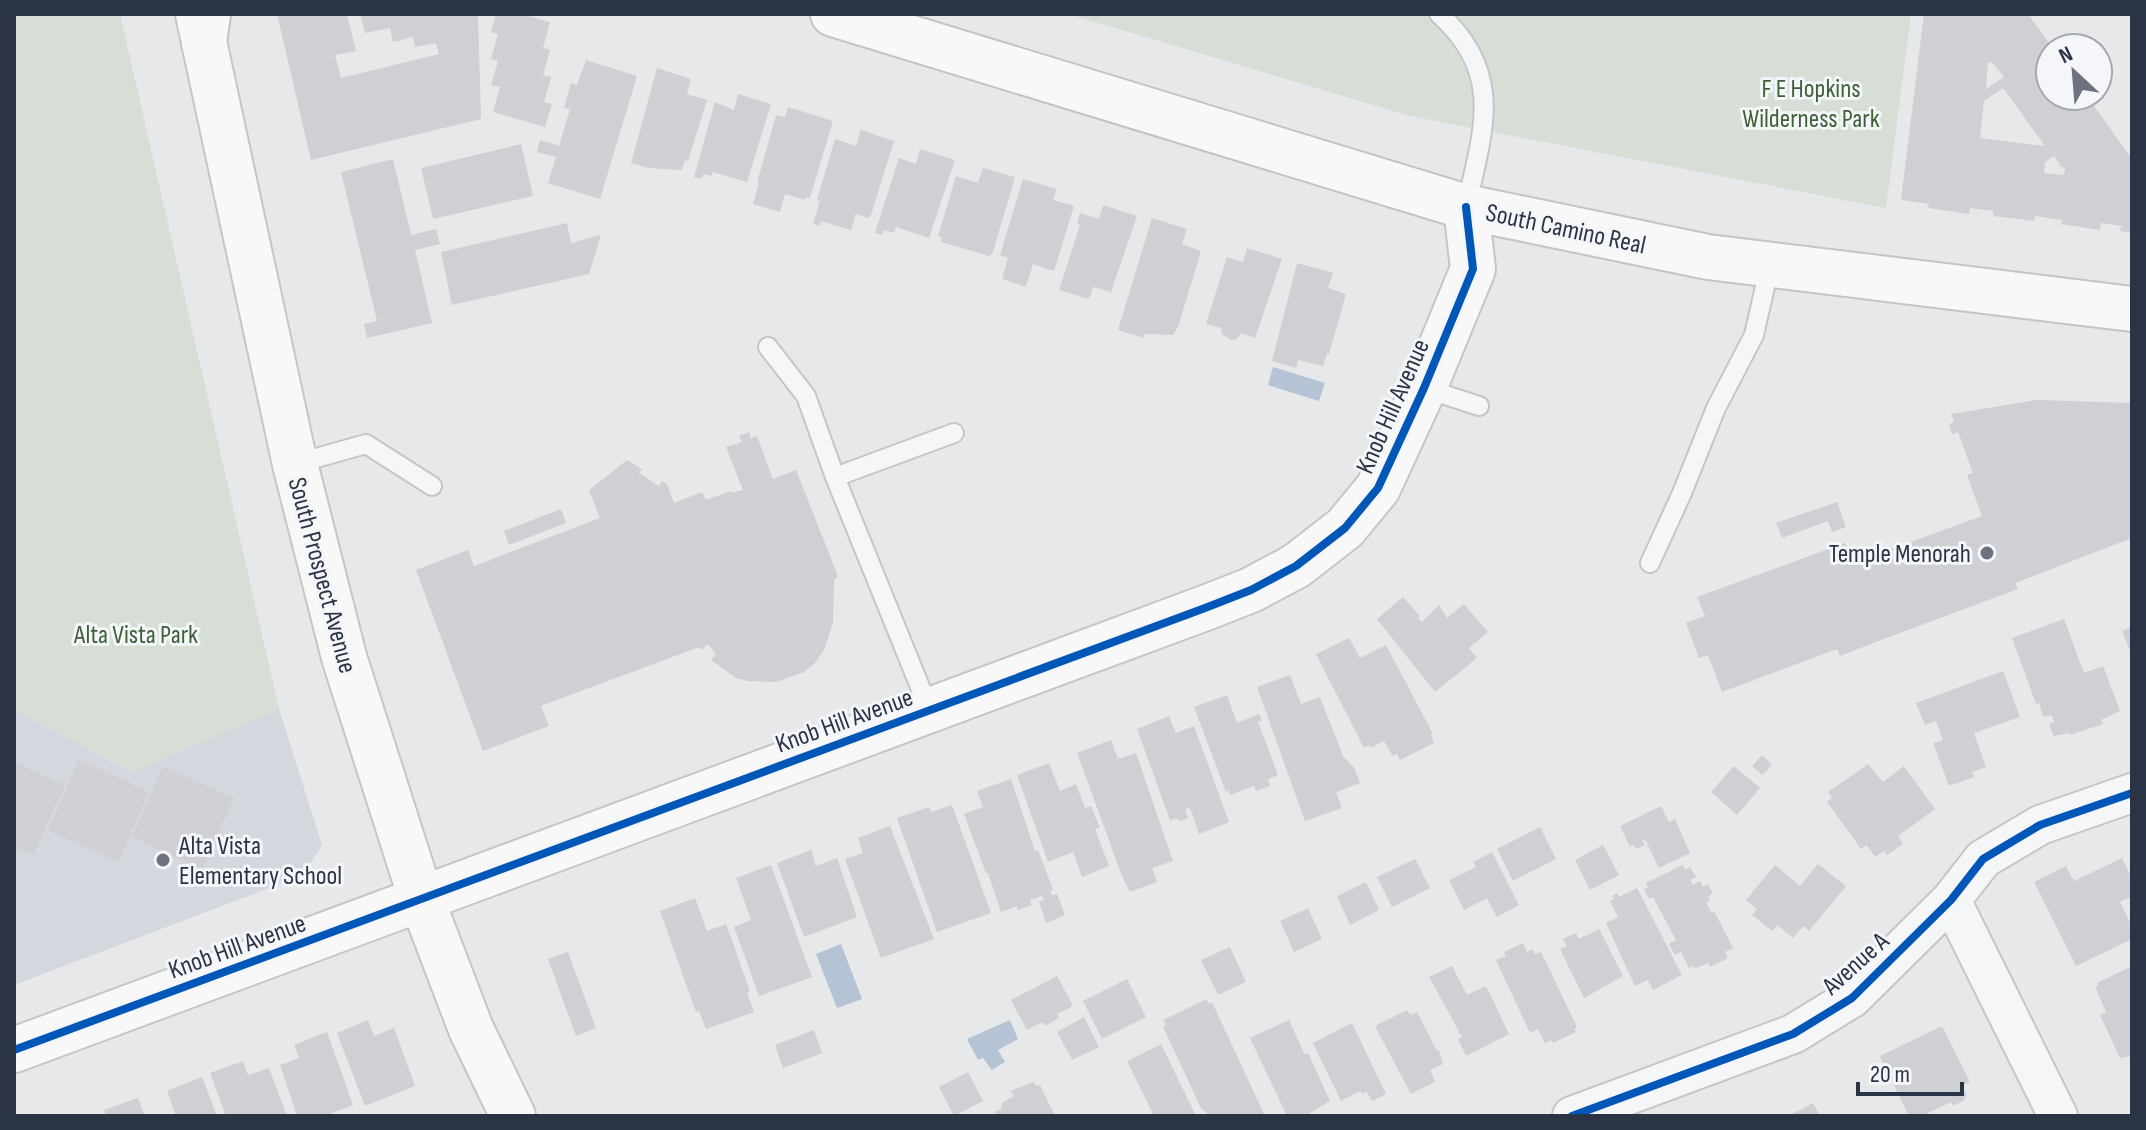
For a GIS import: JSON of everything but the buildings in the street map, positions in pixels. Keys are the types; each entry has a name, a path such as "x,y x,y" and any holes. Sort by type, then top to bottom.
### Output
{"main road":[{"name":"South Camino Real","path":"833,14 1466,207 1708,257 2132,309"},
{"name":"South Prospect Avenue","path":"204,24 295,464 348,672 421,898 471,1029 513,1116"},
{"name":"Knob Hill Avenue","path":"14,1050 1205,608 1251,590 1296,566 1345,528 1378,488 1424,388 1473,269 1466,207"}],"street":[{"name":"Avenue A","path":"1572,1116 1793,1034 1817,1021 1852,998 1951,900 1983,859 2040,825 2132,793"},
{"path":"1951,900 2058,1116"}],"lane":[{"path":"1439,14 1460,32 1483,80 1480,143 1466,207"},
{"path":"1650,563 1716,408 1754,335 1770,265"},
{"path":"768,347 806,396 835,477 929,709"},
{"path":"1424,388 1479,406"},
{"path":"835,477 954,433"},
{"path":"295,464 366,444 432,486"}],"shaded area":[{"name":"Alta Vista Elementary School","path":"279,709 322,845 303,875 14,985 14,710 132,772"}],"green space":[{"name":"Alta Vista Park","path":"14,14 120,14 279,709 132,772 14,710"},
{"name":"F E Hopkins Wilderness Park","path":"1068,14 1911,14 1886,208 1410,116"}],"water":[{"path":"1273,367 1325,383 1319,401 1268,385"},
{"path":"841,944 862,999 837,1008 816,954"},
{"path":"1010,1020 1018,1039 998,1050 1005,1062 992,1070 983,1058 978,1060 967,1039"}],"cycle path":[{"path":"14,1050 1205,608 1251,590 1296,566 1345,528 1378,488 1424,388 1473,269 1466,207"},
{"path":"1572,1116 1793,1034 1852,998 1951,900 1983,859 2040,825 2132,793"}],"place":[{"name":"Temple Menorah","path":"1987,553"},
{"name":"Alta Vista Elementary School","path":"163,860"}]}
